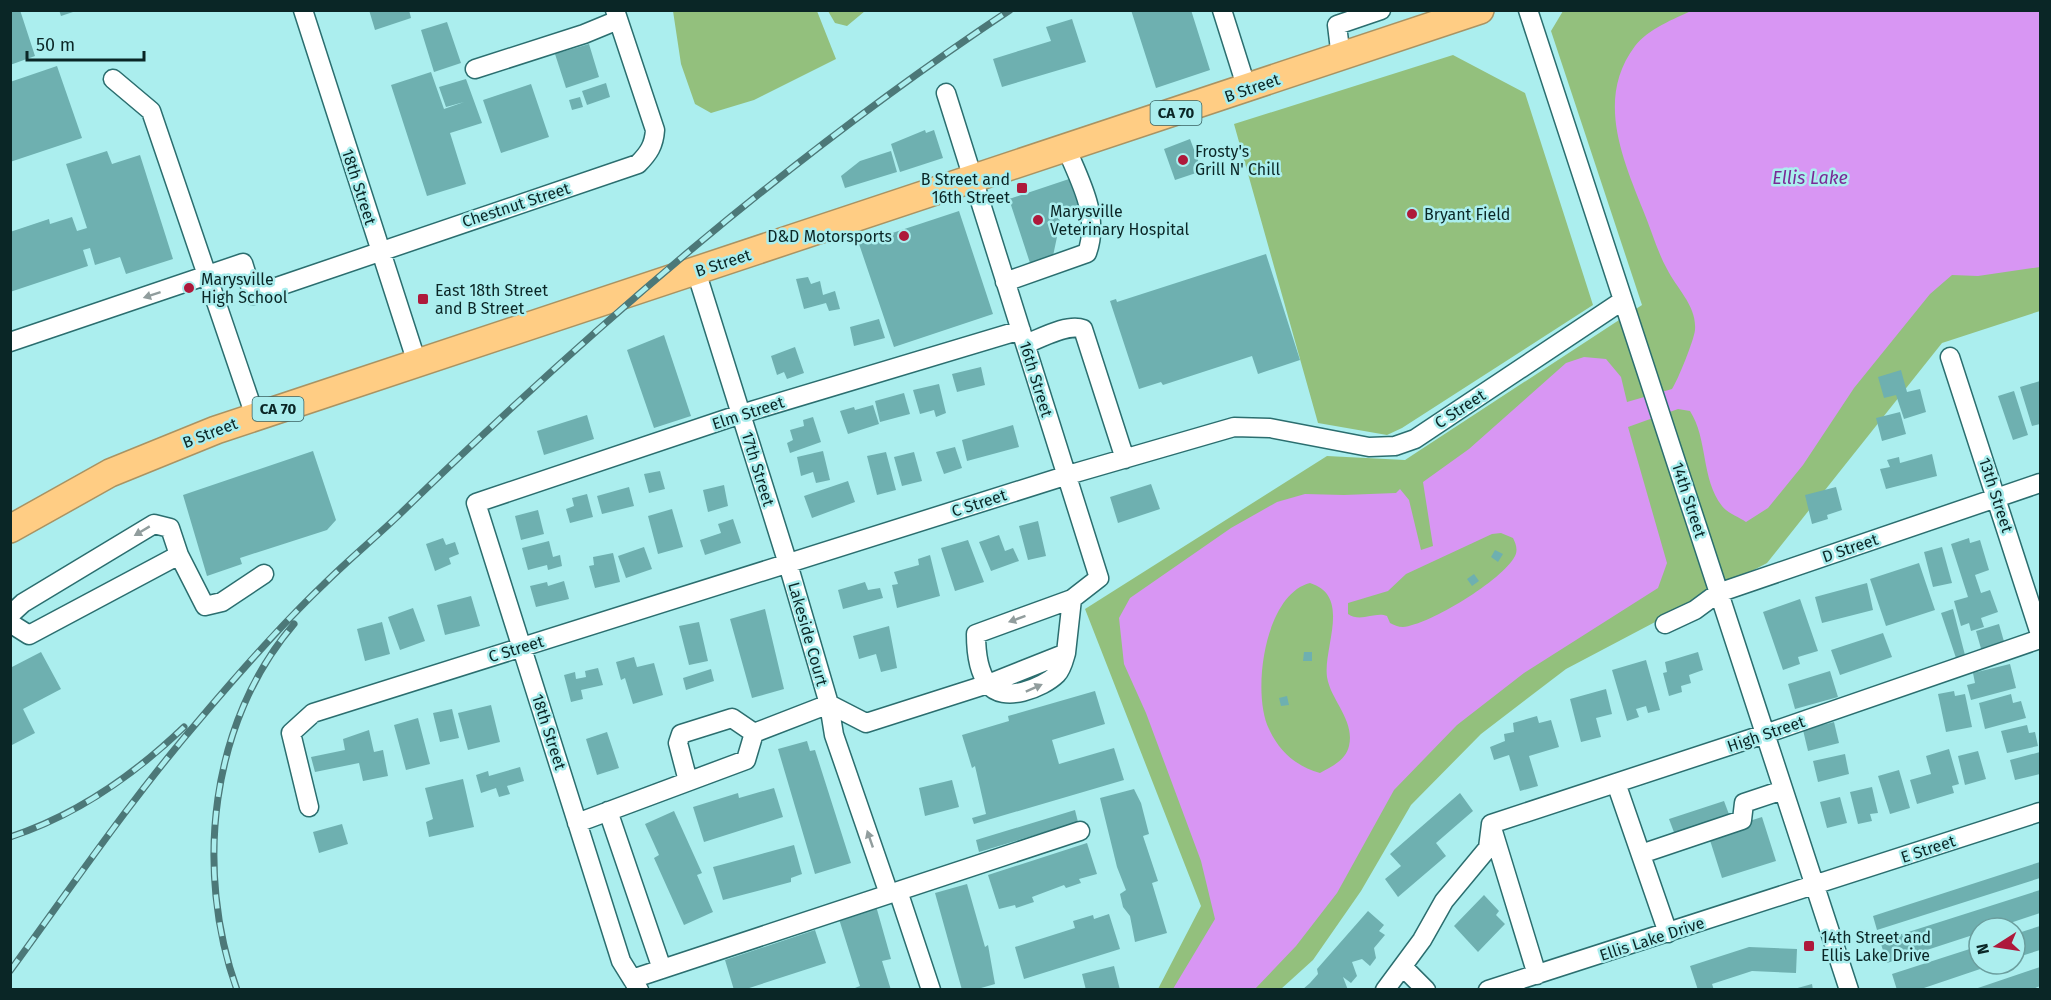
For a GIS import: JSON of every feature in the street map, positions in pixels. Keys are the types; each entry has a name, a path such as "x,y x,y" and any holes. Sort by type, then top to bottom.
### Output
{"highway":[{"name":"B Street","path":"10,529 110,473 255,416 1067,150 1478,11"}],"street":[{"name":"18th Street","path":"303,10 417,363"},
{"path":"1222,10 1247,89"},
{"path":"1341,58 1337,25 1381,10"},
{"name":"14th Street","path":"1528,10 1849,990"},
{"name":"Chestnut Street","path":"208,276 243,263 253,295 638,164 649,153 654,141 655,130 616,15"},
{"path":"475,69 584,34 616,15"},
{"path":"113,79 152,111 255,416"},
{"name":"16th Street","path":"946,93 1099,578 1072,599"},
{"path":"1005,282 1086,253 1092,237 1090,206 1067,150"},
{"name":"17th Street","path":"696,272 788,564"},
{"path":"10,342 208,276"},
{"name":"C Street","path":"309,807 291,732 313,713 1068,476 1234,427 1270,428 1369,447 1395,446 1415,439 1622,301"},
{"name":"Elm Street","path":"476,503 741,414 1023,337 1077,327 1083,329 1125,459"},
{"name":"13th Street","path":"1950,357 2040,634"},
{"name":"D Street","path":"1665,624 1695,610 1718,593 2040,483"},
{"name":"18th Street","path":"476,503 621,961 635,984"},
{"path":"10,615 23,603 154,524 170,528 179,555 205,606 222,602 264,574"},
{"path":"10,623 28,635 179,555"},
{"name":"Lakeside Court","path":"788,564 829,704 834,735 931,990"},
{"path":"754,733 829,704 866,723 988,684 1066,653 1072,599 976,634 976,651 988,684"},
{"name":"High Street","path":"1491,824 1765,734 2040,639"},
{"path":"688,782 678,743 681,734 732,718 754,733"},
{"path":"577,823 746,760 754,733"},
{"path":"1616,783 1668,933"},
{"path":"1641,855 1742,820 1744,803 1784,790"},
{"path":"608,811 662,969"},
{"name":"E Street","path":"1815,886 2040,812"},
{"path":"1385,990 1403,967 1444,901 1488,848 1491,824"},
{"path":"1491,824 1537,975"},
{"path":"635,984 662,969 1080,831"},
{"name":"Ellis Lake Drive","path":"1488,990 1815,886"},
{"path":"1403,967 1426,990"}],"green space":[{"path":"673,11 817,11 836,59 754,100 711,113 695,104 681,64"},
{"path":"828,11 865,11 847,26 835,23"},
{"name":"Ellis Lake","path":"1563,11 2040,11 2040,311 1942,343 1767,563 1566,669 1481,734 1411,805 1361,891 1313,960 1281,989 1158,989 1201,906 1085,609 1327,456 1405,460 1642,305 1551,31"},
{"name":"Bryant Field","path":"1453,55 1525,93 1593,305 1402,428 1387,435 1318,423 1234,124"}],"water":[{"name":"Ellis Lake","path":"1693,10 2040,11 2040,267 1978,276 1952,275 1930,294 1854,388 1803,465 1768,508 1746,522 1724,508 1715,495 1707,471 1700,434 1690,411 1678,409 1628,427 1667,563 1658,588 1524,673 1457,725 1394,790 1337,893 1296,946 1255,989 1173,989 1215,919 1201,861 1146,713 1124,664 1119,618 1130,598 1231,528 1277,502 1305,494 1396,493 1400,489 1409,500 1421,550 1433,546 1423,482 1469,449 1566,363 1584,357 1606,359 1621,377 1627,402 1672,389 1692,342 1695,321 1690,305 1663,262 1627,169 1616,128 1615,107 1617,86 1623,66 1635,46 1654,30","holes":["1501,533 1513,538 1516,547 1515,556 1508,566 1481,588 1447,610 1403,627 1390,623 1387,616 1358,617 1348,614 1348,603 1388,591 1406,574 1492,534","1310,583 1323,590 1330,599 1333,624 1327,677 1329,686 1346,719 1350,737 1345,755 1320,773 1304,767 1283,751 1269,729 1261,692 1266,646 1273,624 1282,605 1295,591"]}],"building":[{"path":"10,10 20,10 35,56 10,65"},
{"path":"59,10 76,10 76,11 61,16"},
{"path":"369,10 409,10 411,18 375,30"},
{"path":"1131,10 1191,10 1210,70 1156,88"},
{"path":"1072,19 1086,62 1002,87 993,59 1051,41 1046,27"},
{"path":"447,22 461,63 434,72 421,30"},
{"path":"589,44 599,77 566,88 555,54"},
{"path":"57,66 82,138 10,162 10,82"},
{"path":"431,72 444,109 464,102 446,107 439,87 466,79 482,123 450,133 466,184 427,196 391,85"},
{"path":"606,83 610,97 587,105 582,91"},
{"path":"531,84 549,137 501,153 483,100"},
{"path":"580,97 583,107 572,110 569,100"},
{"path":"925,130 926,133 934,130 943,158 900,172 891,144"},
{"name":"Frosty's Grill N' Chill","path":"1190,139 1202,171 1175,180 1164,149"},
{"path":"107,151 112,164 140,155 173,259 126,274 120,257 95,265 90,248 83,250 88,266 10,292 10,232 49,219 50,224 72,217 77,231 87,228 66,164"},
{"path":"891,151 897,172 845,188 841,176 860,161"},
{"name":"Marysville Veterinary Hospital","path":"1069,179 1079,208 1058,215 1061,224 1055,227 1057,237 1053,256 1030,263 1009,199"},
{"path":"959,211 993,314 894,347 859,244"},
{"path":"1266,254 1300,360 1258,374 1252,356 1163,385 1161,382 1139,389 1110,301 1116,299 1117,302"},
{"path":"808,277 811,284 820,281 823,295 835,291 840,309 829,311 826,303 804,309 796,279"},
{"path":"879,319 885,338 854,346 850,327"},
{"path":"664,335 691,416 654,428 627,350"},
{"path":"795,347 804,373 787,379 784,372 777,375 771,356"},
{"path":"981,367 985,385 957,392 952,374"},
{"path":"1901,370 1907,392 1920,389 1926,412 1904,419 1896,395 1884,398 1878,377"},
{"path":"2040,381 2040,424 2032,426 2020,387"},
{"path":"939,384 946,413 936,417 934,410 920,414 913,390"},
{"path":"2014,391 2028,435 2013,440 1998,396"},
{"path":"904,393 910,414 880,422 875,401"},
{"path":"873,405 879,424 848,434 840,411"},
{"path":"1900,412 1906,434 1882,441 1876,418"},
{"path":"587,415 594,439 544,455 537,431"},
{"path":"813,417 821,442 790,453 787,443 793,440 790,430 804,426 803,420"},
{"path":"1013,425 1019,447 967,461 962,440"},
{"path":"955,447 962,468 944,474 936,452"},
{"path":"313,451 336,520 327,530 240,558 242,564 207,576 183,495"},
{"path":"823,451 830,480 816,483 813,472 801,476 797,457"},
{"path":"886,452 896,490 877,495 867,456"},
{"path":"914,452 922,481 902,486 894,457"},
{"path":"1932,454 1937,476 1886,489 1880,469 1890,467 1887,460 1899,457 1900,463"},
{"path":"660,471 665,489 649,493 644,474"},
{"path":"848,481 855,502 812,518 804,496"},
{"path":"1151,484 1160,509 1118,523 1110,497"},
{"path":"724,485 728,506 708,512 703,490"},
{"path":"629,487 634,506 602,514 597,496"},
{"path":"1836,487 1842,510 1827,515 1828,519 1812,524 1805,495"},
{"path":"587,494 593,517 570,523 566,509 574,506 572,498"},
{"path":"672,509 683,547 658,554 648,516"},
{"path":"538,510 544,534 521,540 515,516"},
{"path":"733,519 741,543 705,555 700,540 721,533 718,524"},
{"path":"1038,521 1046,556 1028,560 1019,526"},
{"path":"999,535 1005,551 1013,548 1019,561 991,571 979,542"},
{"path":"443,538 446,545 455,542 459,554 449,558 451,564 435,571 426,544"},
{"path":"1969,538 1970,543 1980,540 1989,570 1975,575 1981,593 1990,590 1998,612 1981,618 1984,627 1971,631 1969,623 1961,626 1954,601 1968,597 1951,544"},
{"path":"968,540 984,582 955,591 941,548"},
{"path":"549,541 553,557 560,555 562,566 548,570 547,565 528,570 522,548"},
{"path":"644,547 652,569 626,578 618,556"},
{"path":"1942,547 1952,583 1933,587 1924,552"},
{"path":"1495,550 1503,554 1498,562 1491,557"},
{"path":"613,553 620,582 595,588 589,566 594,565 593,557"},
{"path":"930,555 940,596 897,608 892,585 898,584 894,572 919,565 918,559"},
{"path":"1919,563 1935,610 1886,626 1870,579"},
{"path":"1474,574 1479,581 1472,586 1467,579"},
{"path":"564,581 569,599 536,607 530,586 547,582 548,586"},
{"path":"865,582 868,590 880,588 883,598 843,609 838,590"},
{"path":"1867,583 1873,610 1822,623 1815,597"},
{"path":"471,596 480,626 445,635 437,605"},
{"path":"1800,599 1818,651 1798,657 1800,664 1783,670 1763,612"},
{"path":"413,608 425,641 400,650 388,617"},
{"path":"765,609 784,689 752,698 730,619"},
{"path":"1953,609 1965,655 1956,658 1941,613"},
{"path":"382,622 390,654 365,661 357,629"},
{"path":"699,622 708,661 689,665 679,626"},
{"path":"1999,624 2005,645 1982,652 1976,631"},
{"path":"889,626 897,668 881,672 876,654 859,659 853,636"},
{"path":"1883,633 1892,657 1840,675 1831,650"},
{"path":"41,652 61,689 23,709 35,733 10,746 10,668"},
{"path":"1304,652 1312,652 1312,661 1303,661"},
{"path":"1698,652 1703,670 1689,675 1691,683 1681,686 1682,692 1669,696 1663,673 1667,672 1665,662"},
{"path":"634,657 637,667 654,663 663,695 633,704 625,678 621,680 616,662"},
{"path":"1646,660 1660,710 1648,713 1646,706 1636,709 1639,717 1627,721 1612,670"},
{"path":"2010,664 2016,688 1971,700 1967,685 1975,683 1973,673"},
{"path":"598,668 603,685 581,690 583,699 571,702 564,675 575,672 576,679 586,677 585,671"},
{"path":"711,669 714,681 686,690 683,678"},
{"path":"1830,671 1838,697 1795,709 1788,684"},
{"path":"1606,689 1612,714 1596,718 1601,737 1581,742 1570,699"},
{"path":"1095,691 1105,724 1052,740 1059,764 1114,748 1124,780 974,824 972,818 986,814 975,766 972,768 962,735 1009,721 1008,716"},
{"path":"1954,691 1955,696 1965,694 1972,727 1946,732 1938,694"},
{"path":"2011,694 2013,703 2021,701 2026,718 1985,729 1979,703"},
{"path":"1287,696 1289,705 1281,706 1279,698"},
{"path":"491,705 500,742 468,750 458,713"},
{"path":"452,709 459,738 440,742 433,713"},
{"path":"1537,716 1539,723 1551,720 1559,747 1529,756 1538,786 1520,791 1509,755 1494,760 1490,747 1505,741 1504,734 1514,732 1513,723"},
{"path":"418,718 430,764 406,770 394,725"},
{"path":"1834,722 1839,743 1808,751 1803,730"},
{"path":"2027,725 2029,733 2035,732 2038,746 2007,753 2001,731"},
{"path":"369,730 374,752 383,750 388,776 363,781 359,763 315,772 311,757 345,750 343,739"},
{"path":"607,732 619,768 597,775 586,739"},
{"path":"807,741 810,751 815,750 851,863 815,874 778,749"},
{"path":"1949,749 1959,784 1952,786 1954,793 1917,804 1910,780 1931,774 1926,756"},
{"path":"1978,751 1986,779 1965,785 1958,756"},
{"path":"2040,752 2040,774 2015,780 2010,760"},
{"path":"1845,754 1849,774 1818,782 1813,761"},
{"path":"520,767 524,781 507,786 510,794 499,797 496,788 481,793 476,775 488,771 489,776"},
{"path":"1899,770 1910,808 1890,814 1878,776"},
{"path":"463,779 474,827 429,837 426,822 433,819 425,788"},
{"path":"952,780 959,807 925,816 919,788"},
{"path":"1872,787 1878,813 1870,814 1872,821 1858,824 1850,792"},
{"path":"774,788 783,817 704,842 693,807 738,793 739,798"},
{"path":"1134,789 1141,803 1149,834 1143,836 1158,881 1152,883 1167,933 1135,942 1130,916 1123,907 1120,894 1126,890 1117,867 1100,798"},
{"path":"1460,793 1473,811 1436,843 1446,856 1398,897 1385,879 1401,866 1390,854"},
{"path":"1840,797 1847,823 1827,828 1820,802"},
{"path":"1724,801 1730,817 1675,835 1669,819"},
{"path":"1075,810 1078,822 979,852 976,840"},
{"path":"674,811 702,873 697,875 713,912 684,925 654,858 659,855 645,824"},
{"path":"1762,817 1776,861 1722,878 1708,834"},
{"path":"342,824 348,844 319,853 313,832"},
{"path":"1087,843 1097,874 1079,879 1081,883 1066,888 1064,885 1032,897 1034,902 1016,908 1015,905 999,909 988,875"},
{"path":"794,845 802,874 791,878 791,882 723,900 713,867"},
{"path":"2040,862 2040,878 1877,930 1873,916"},
{"path":"967,884 985,947 988,945 995,984 974,990 962,990 935,893"},
{"path":"2040,890 2040,913 2027,917 1967,916 1967,937 1887,963 1880,941"},
{"path":"1484,895 1499,911 1496,915 1505,924 1478,952 1454,926"},
{"path":"876,906 891,959 882,961 891,990 850,990 860,986 839,919"},
{"path":"1368,911 1384,925 1379,931 1385,935 1374,948 1376,958 1370,966 1362,959 1352,962 1357,976 1351,983 1343,977 1348,990 1302,990 1318,974 1317,969"},
{"path":"1109,914 1120,949 1024,979 1015,947 1075,928 1073,921 1093,915 1094,919"},
{"path":"2040,926 2040,950 2027,954 2027,930"},
{"path":"815,930 826,963 743,990 734,990 725,960"},
{"path":"1749,947 1797,949 1796,973 1752,971 1712,984 1714,990 1698,990 1690,966"},
{"path":"1967,950 1967,973 1918,990 1897,990 1892,974"},
{"path":"1114,966 1120,990 1086,990 1082,974"},
{"path":"2040,967 2040,986 2031,990 1972,990 2013,976 2027,976 2027,971"},
{"path":"1812,984 1813,990 1794,990 1794,989"}],"railway":[{"path":"10,971 102,843 175,749 260,650 332,576 544,378 693,248 848,125 928,66 1010,10"},
{"path":"237,990 224,944 216,896 214,847 218,799 228,751 244,706 266,663 294,624"},
{"path":"10,837 58,817 103,792 165,745 184,727"}],"place":[{"name":"Frosty's Grill N' Chill","path":"1183,160"},
{"name":"B Street and 16th Street","path":"1022,188"},
{"name":"Bryant Field","path":"1412,214"},
{"name":"Marysville Veterinary Hospital","path":"1038,220"},
{"name":"D&D Motorsports","path":"904,236"},
{"name":"Marysville High School","path":"189,288"},
{"name":"East 18th Street and B Street","path":"423,299"},
{"name":"14th Street and Ellis Lake Drive","path":"1809,946"}]}
